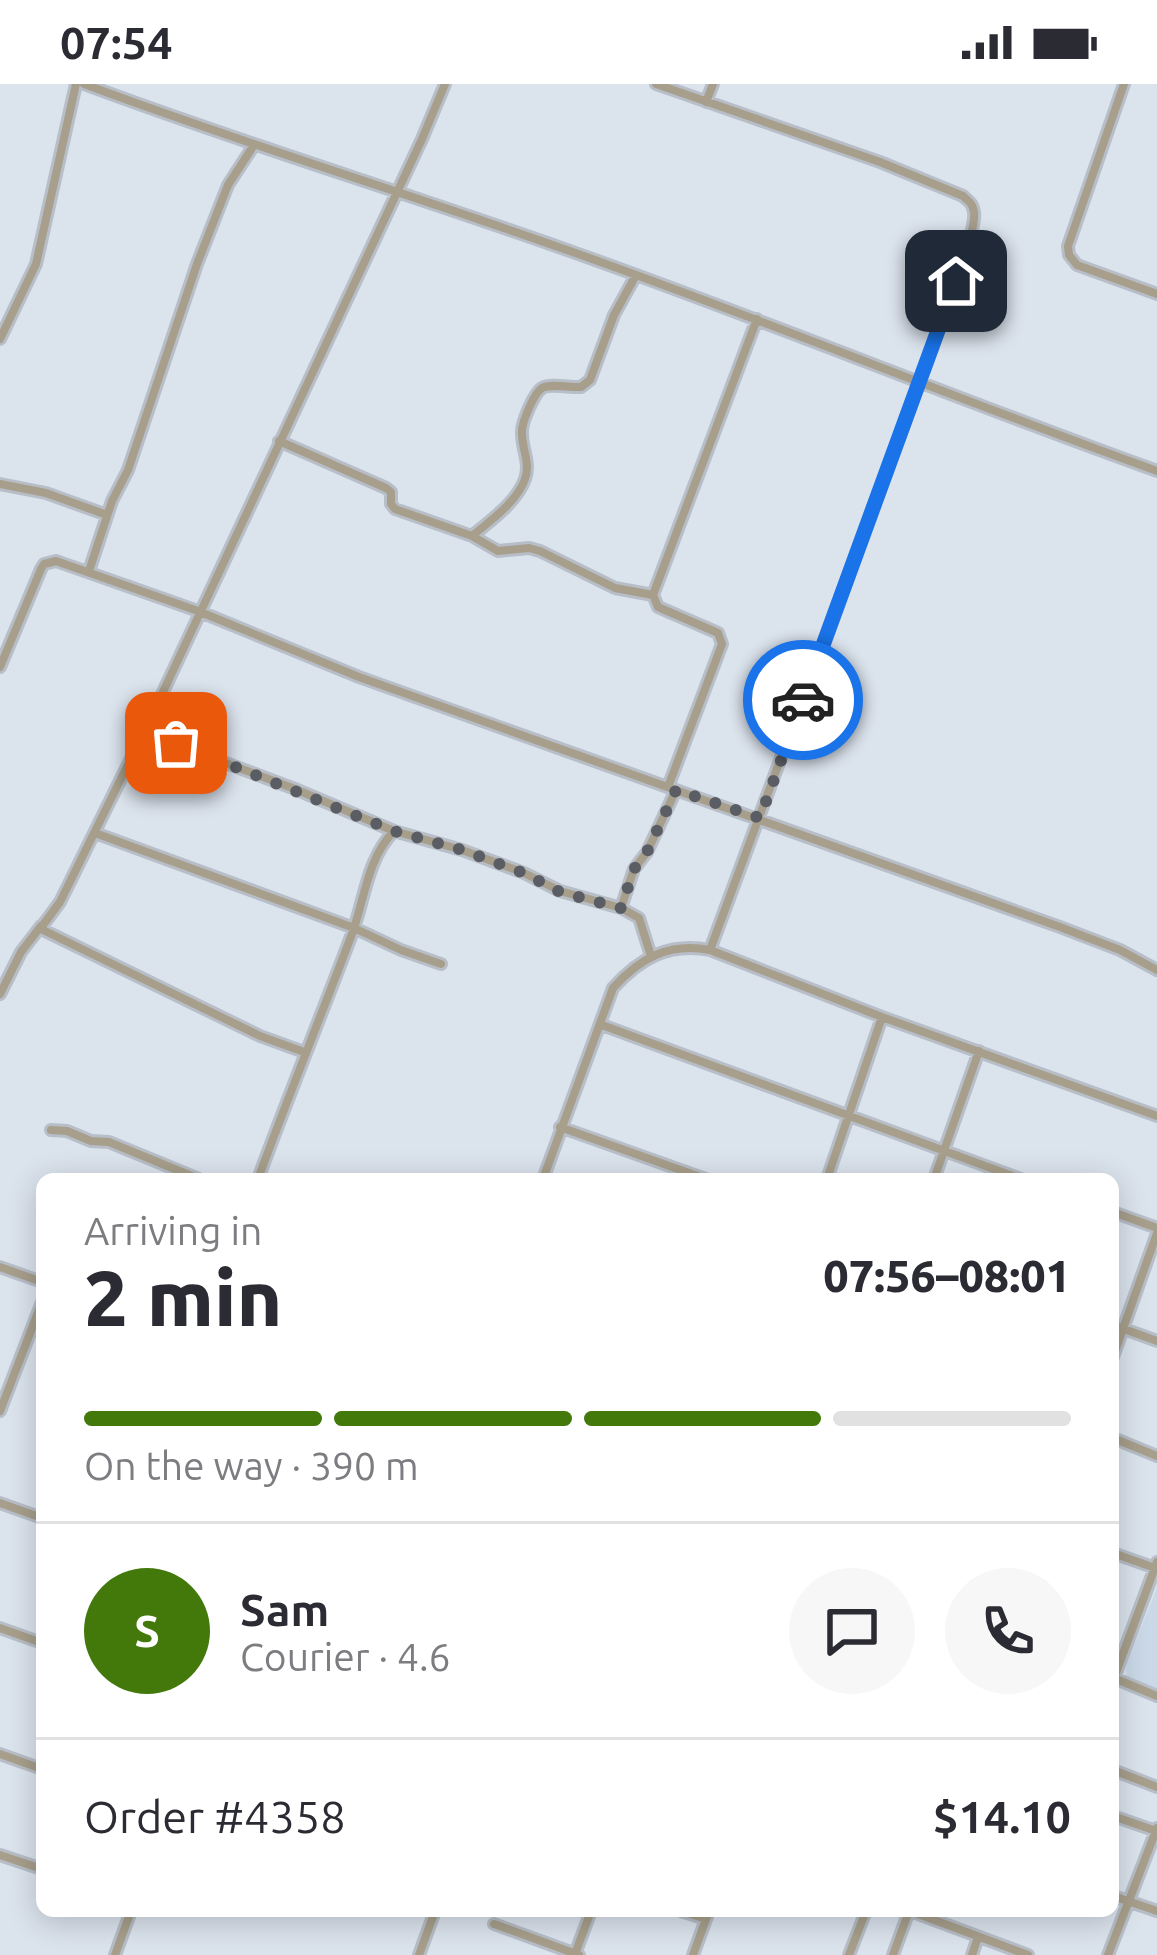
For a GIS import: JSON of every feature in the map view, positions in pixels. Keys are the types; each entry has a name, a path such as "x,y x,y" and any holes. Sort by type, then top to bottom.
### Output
{"street":[{"path":"0,339 35,265 80,84 636,275 1157,471"},
{"path":"0,994 21,952 59,902 148,724 445,84"},
{"path":"656,84 963,196 975,215 956,281 710,950"},
{"path":"706,102 712,84"},
{"path":"1124,84 1067,246 1077,265 1157,294"},
{"path":"89,571 228,184 254,146"},
{"path":"472,536 524,482 528,459 522,429 536,395 548,385 581,387 590,380 614,315 636,275"},
{"path":"621,908 672,788 722,641 713,631 658,607 652,595 757,319"},
{"path":"279,441 386,488 395,509 472,536 498,551 540,551 597,581 652,595"},
{"path":"0,484 46,493 107,515"},
{"path":"3,658 44,564 56,561 199,611 359,677 1060,927 1157,970"},
{"path":"148,724 162,739 394,831 462,850 560,892 621,908 638,918 651,956"},
{"path":"260,1173 354,928 371,866 394,831"},
{"path":"94,833 441,964"},
{"path":"43,925 43,930 80,950 260,1036 304,1052"},
{"path":"545,1173 613,988 651,956 688,946 710,950 1157,1116"},
{"path":"828,1173 882,1017"},
{"path":"602,1025 1004,1173"},
{"path":"936,1173 980,1051"},
{"path":"560,1127 689,1173"},
{"path":"52,1130 91,1142 109,1142 183,1173"},
{"path":"1119,1214 1157,1230 1119,1325"},
{"path":"0,1267 36,1280"},
{"path":"0,1411 3,1392 36,1316"},
{"path":"1119,1327 1157,1340"},
{"path":"1119,1440 1157,1456"},
{"path":"0,1503 36,1516"},
{"path":"26,1512 36,1507"},
{"path":"1119,1554 1156,1565 1154,1581 1119,1664"},
{"path":"0,1628 36,1641"},
{"path":"1119,1680 1157,1696"},
{"path":"0,1754 36,1767"},
{"path":"1119,1772 1157,1787"},
{"path":"1108,1955 1157,1830 1119,1818"},
{"path":"0,1855 36,1867"},
{"path":"1119,1898 1157,1912"},
{"path":"115,1955 129,1917"},
{"path":"419,1955 432,1917"},
{"path":"494,1924 577,1955 589,1917"},
{"path":"693,1955 707,1917"},
{"path":"849,1955 864,1917"},
{"path":"893,1955 909,1917"},
{"path":"927,1917 1028,1955"},
{"path":"972,1955 978,1936"}],"shaded area":[{"path":"1157,1588 1157,1693 1131,1683 1126,1665"}],"way so far":[{"path":"176,743 394,831 462,850 560,892 621,908 634,869 676,790 760,818 803,700"}],"route":[{"path":"803,700 956,281"}]}
